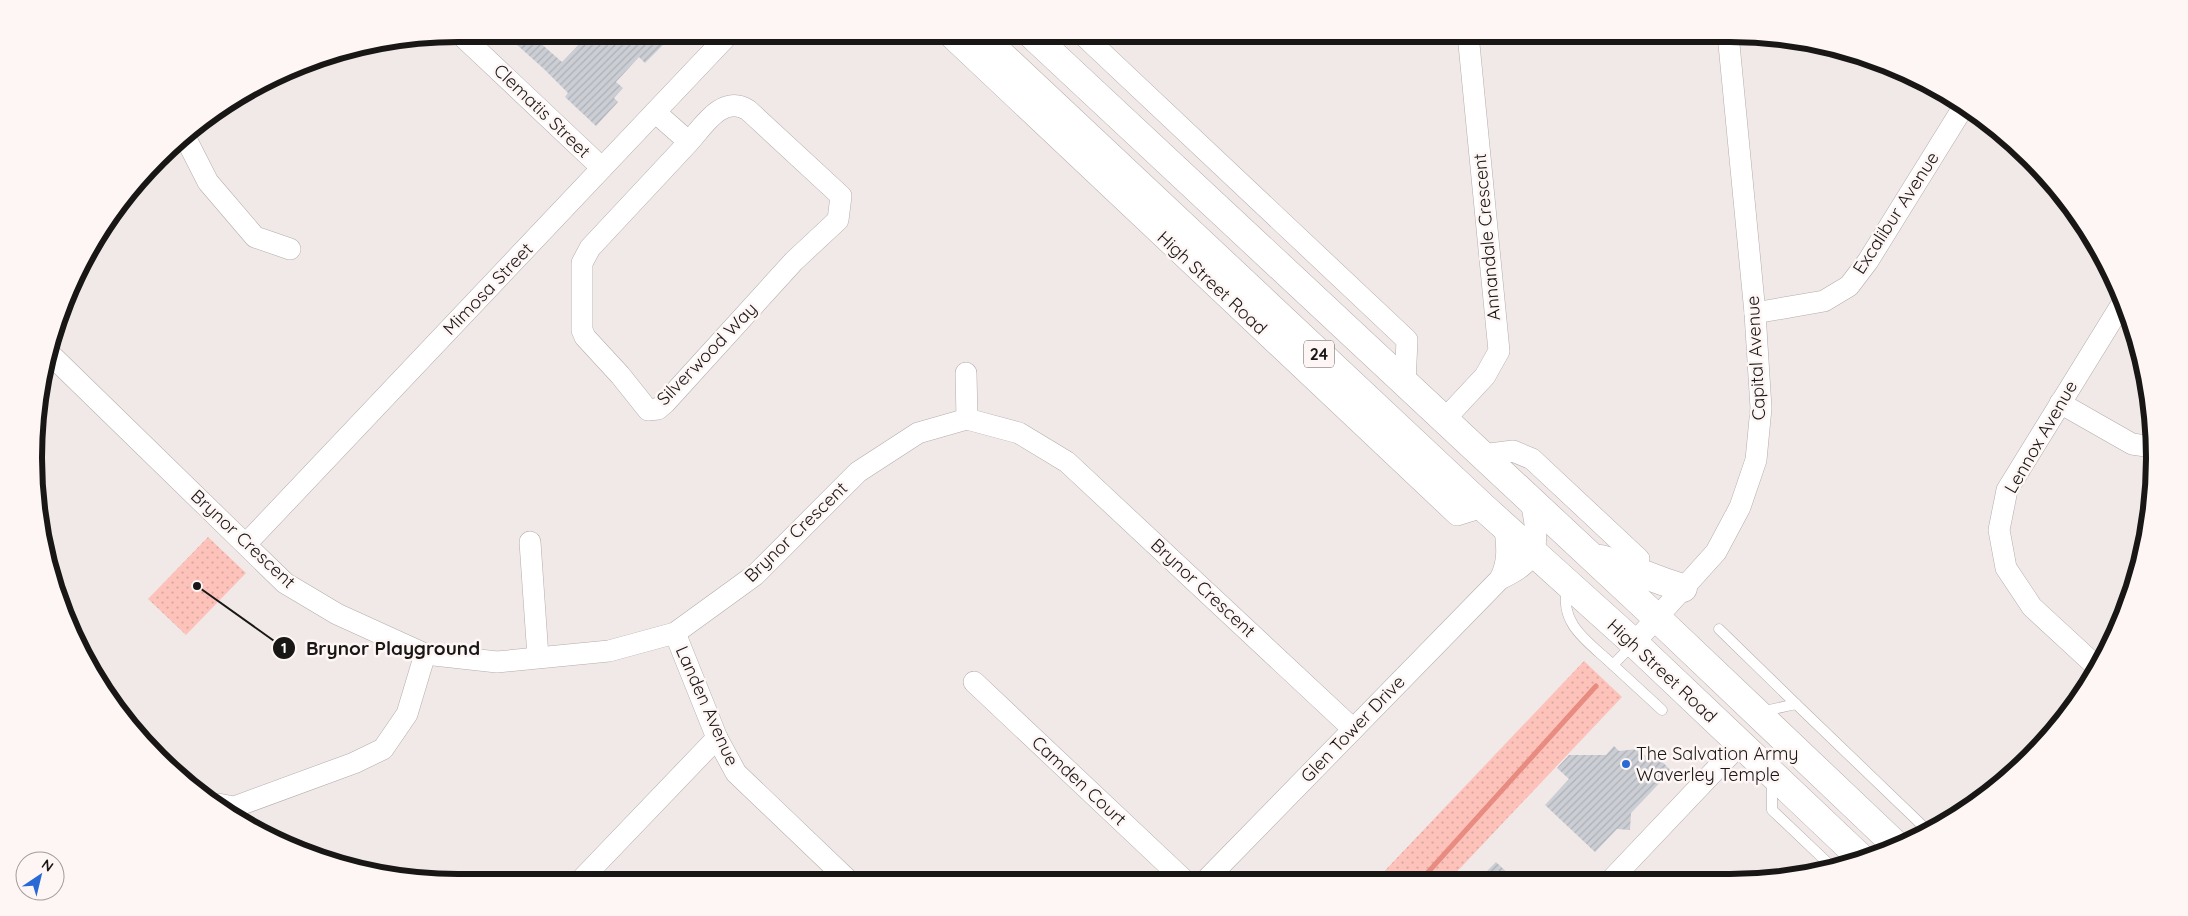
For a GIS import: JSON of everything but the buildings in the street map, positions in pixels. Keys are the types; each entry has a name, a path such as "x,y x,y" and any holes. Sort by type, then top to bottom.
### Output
{"main road":[{"name":"High Street Road","path":"988,42 1505,528 1634,643 1856,853"},
{"name":"High Street Road","path":"1040,42 1590,555 1892,841"},
{"path":"1590,555 1621,564 1656,581 1684,588"}],"street":[{"name":"Clematis Street","path":"468,42 602,168"},
{"name":"Mimosa Street","path":"246,544 721,42"},
{"name":"High Street Road","path":"955,42 1457,515 1483,507"},
{"path":"1090,42 1407,340 1405,383"},
{"name":"Annandale Crescent","path":"1444,420 1485,376 1499,351 1469,42"},
{"name":"Capital Avenue","path":"1634,643 1716,552 1740,506 1756,460 1761,408 1755,313 1729,42"},
{"name":"Silverwood Way","path":"739,104 748,110 842,196 838,220 794,261 665,402 658,409 648,410 620,375 585,338 582,330 582,264 590,248 688,142 719,110 727,106 739,104"},
{"path":"655,112 688,142"},
{"name":"Excalibur Avenue","path":"1755,313 1824,301 1849,286 1868,261 1960,112"},
{"path":"188,143 208,182 255,237 290,249"},
{"name":"Lennox Avenue","path":"2092,662 2032,606 2006,568 1999,530 2007,490 2118,309"},
{"name":"Brynor Crescent","path":"55,358 285,583 337,614 425,654 497,662 609,651 675,633 755,575 858,472 918,433 967,419 1019,433 1067,462 1352,729"},
{"path":"966,373 967,419"},
{"path":"2060,403 2132,444 2146,446"},
{"path":"1482,454 1513,451 1532,458 1639,559"},
{"path":"1531,501 1536,536 1532,553"},
{"name":"Glen Tower Drive","path":"1212,874 1500,579 1504,571 1507,555 1505,528"},
{"path":"1590,555 1609,531"},
{"path":"530,542 538,657"},
{"name":"Glen Tower Drive","path":"1500,579 1521,569 1532,553"},
{"name":"Landen Avenue","path":"675,633 717,738 736,773 842,874"},
{"path":"233,807 354,763 383,749 407,714 425,654"},
{"name":"Camden Court","path":"974,682 1178,874"},
{"path":"587,874 717,738"},
{"path":"1617,874 1740,744"}],"lane":[{"path":"1568,585 1565,600 1570,622 1662,710"},
{"path":"1719,629 1923,826"},
{"path":"1613,665 1634,643"},
{"path":"1757,713 1796,704"},
{"path":"1772,775 1772,810 1827,862"}],"shaded area":[{"path":"208,537 246,573 186,635 148,599"},
{"path":"1584,661 1622,697 1455,874 1382,874"}],"waterway":[{"path":"1426,874 1596,686"}],"place":[{"name":"Brynor Playground","path":"197,586"},
{"name":"The Salvation Army Waverley Temple","path":"1626,764"}]}
